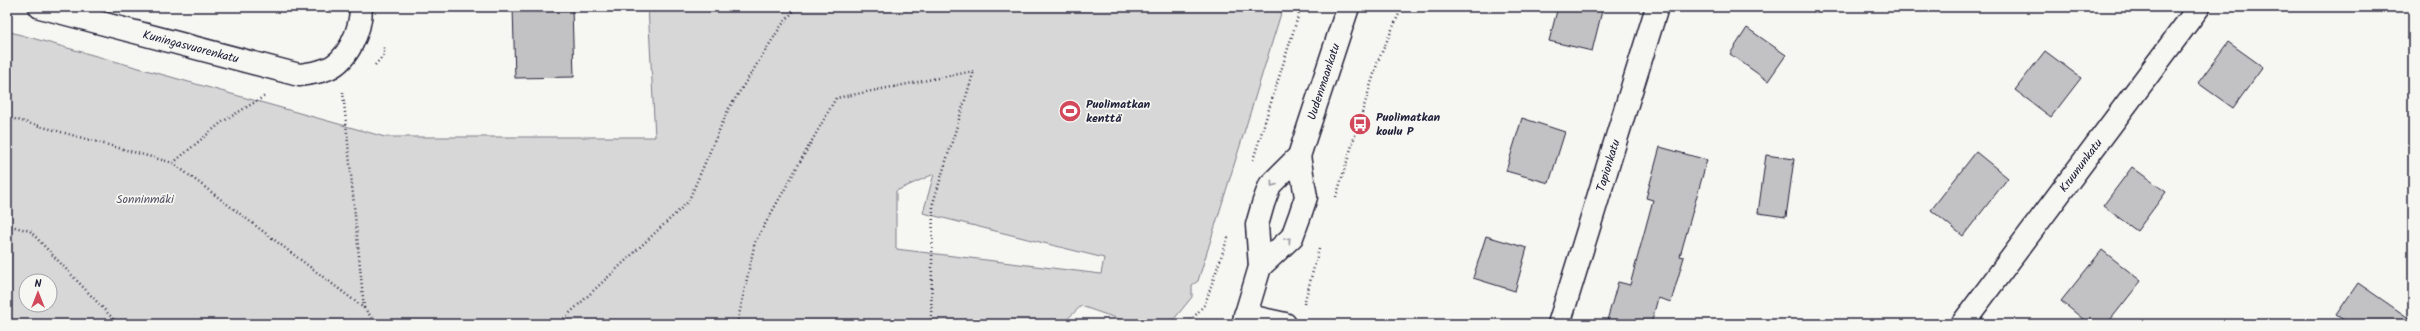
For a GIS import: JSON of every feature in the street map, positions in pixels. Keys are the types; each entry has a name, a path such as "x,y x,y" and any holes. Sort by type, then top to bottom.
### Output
{"street":[{"name":"Kuningasvuorenkatu","path":"40,7 300,75 325,70 340,61"},
{"path":"340,61 355,39 361,7"},
{"name":"Uudenmaankatu","path":"1244,320 1260,267 1256,225 1270,185 1299,156 1348,7"},
{"name":"Tapionkatu","path":"1559,324 1657,7"},
{"name":"Kruununkatu","path":"1962,324 2199,7"},
{"name":"Uudenmaankatu","path":"1260,267 1292,237 1300,215 1306,197 1299,156"},
{"path":"1244,320 1285,324"}],"path":[{"path":"558,324 688,202 728,110 781,26 797,7"},
{"path":"1334,203 1360,124 1378,61 1402,7"},
{"path":"340,61 364,308"},
{"path":"737,324 754,242 836,98 974,71 933,203 931,324"},
{"path":"173,163 222,122 300,75"},
{"path":"7,117 173,163 364,308 377,324"},
{"path":"7,224 30,231 118,324"},
{"path":"1303,306 1320,246"}],"green space":[{"name":"Sonninmäki","path":"648,7 1283,7 1198,281 1192,285 1192,297 1170,324 1133,324 1081,306 1062,324 7,324 7,31 385,137 655,137","holes":["934,174 923,213 1104,258 1101,274 896,249 896,191"]}],"building":[{"path":"513,7 572,7 574,77 515,78"},
{"path":"1558,7 1603,7 1592,51 1549,41"},
{"path":"1747,28 1786,55 1768,81 1730,54"},
{"path":"2228,42 2263,67 2233,108 2198,83"},
{"path":"2045,51 2081,78 2051,117 2015,90"},
{"path":"1522,118 1565,132 1549,183 1506,171"},
{"path":"1660,147 1707,160 1680,256 1684,257 1671,302 1658,298 1651,324 1606,324 1618,282 1630,285 1653,200 1646,198"},
{"path":"1976,152 2008,178 1963,236 1931,210"},
{"path":"1766,155 1794,159 1786,217 1758,213"},
{"path":"2132,167 2166,192 2137,231 2103,206"},
{"path":"1486,236 1527,248 1515,291 1473,278"},
{"path":"2102,250 2141,281 2107,324 2089,324 2061,301"},
{"path":"2358,283 2413,321 2413,324 2350,324 2336,315"}],"place":[{"name":"Puolimatkan kenttä","path":"1070,111"},
{"name":"Puolimatkan koulu P","path":"1360,124"}]}
